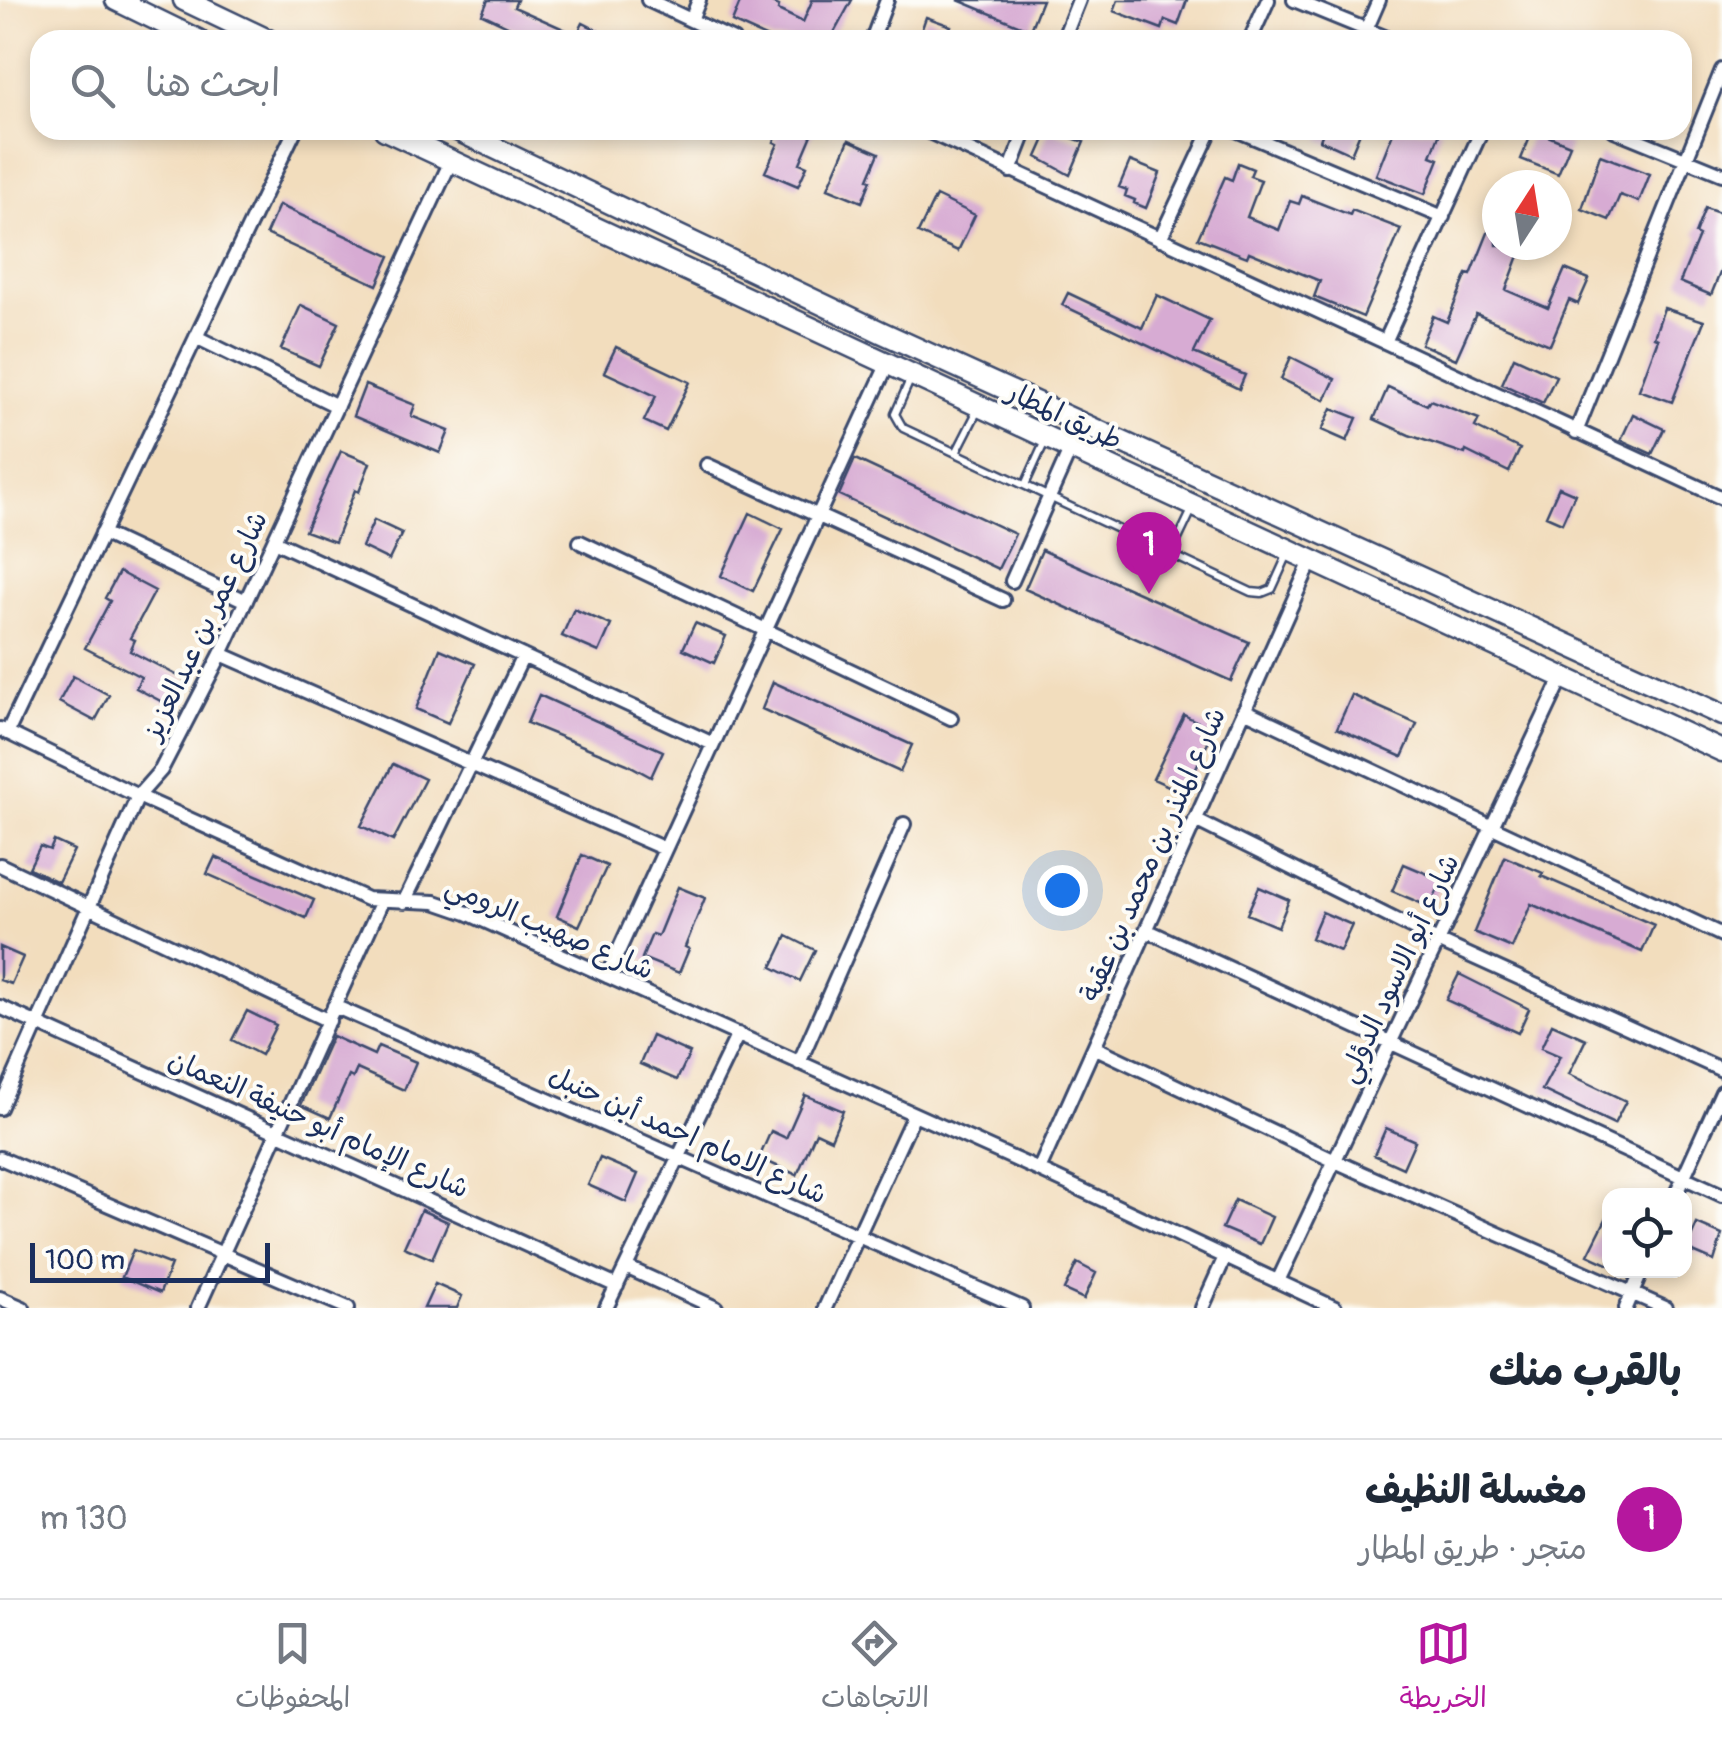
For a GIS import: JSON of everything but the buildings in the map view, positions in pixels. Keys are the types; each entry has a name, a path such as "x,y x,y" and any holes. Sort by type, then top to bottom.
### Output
{"highway":[{"path":"116,0 178,30"},
{"path":"184,0 247,30"},
{"name":"طريق المطار","path":"406,140 1722,750"},
{"name":"طريق المطار","path":"478,140 883,333 1722,715"}],"street":[{"path":"648,0 712,30"},
{"path":"690,20 699,0"},
{"path":"876,30 887,0"},
{"path":"1067,30 1079,0"},
{"path":"1254,30 1268,0"},
{"path":"1294,0 1366,30 1379,0"},
{"path":"1576,432 1722,70"},
{"path":"4,731 289,140"},
{"path":"945,140 1722,498"},
{"path":"1010,171 1022,140"},
{"path":"1160,239 1206,140"},
{"path":"1260,140 1444,218"},
{"path":"1385,342 1478,140"},
{"path":"1639,140 1722,174"},
{"name":"شارع عمر بن عبدالعزيز","path":"0,1108 138,796 160,770 220,654 451,161"},
{"path":"196,337 338,406"},
{"path":"607,976 888,363"},
{"path":"1012,581 1070,448"},
{"path":"707,465 1003,600"},
{"path":"102,534 246,601"},
{"path":"274,542 714,744"},
{"path":"580,542 950,718"},
{"name":"شارع المنذر بن محمد بن عقبة","path":"1039,1170 1312,559"},
{"path":"220,654 666,848"},
{"path":"404,902 523,656"},
{"name":"شارع أبو الاسود الدؤلي","path":"1278,1282 1563,676"},
{"path":"1244,710 1722,935"},
{"name":"شارع صهيب الرومي","path":"4,731 367,899 434,902 467,913 1039,1170"},
{"path":"1195,820 1438,942 1722,1070"},
{"path":"799,1063 904,824"},
{"path":"0,865 329,1021"},
{"path":"198,1308 382,901"},
{"path":"1146,930 1722,1195"},
{"name":"شارع الامام احمد أبن حنبل","path":"334,1006 1022,1308"},
{"name":"شارع الإمام أبو حنيفة النعمان","path":"0,1007 617,1286"},
{"path":"606,1308 738,1034"},
{"path":"1094,1047 1335,1161 1665,1308"},
{"path":"1678,1188 1722,1092"},
{"path":"826,1308 914,1114"},
{"path":"0,1158 348,1308"},
{"path":"1039,1170 1336,1308"},
{"path":"1202,1308 1225,1256"},
{"path":"626,1267 716,1308"},
{"path":"1626,1308 1639,1278"},
{"path":"0,1298 23,1308"}],"lane":[{"path":"913,375 896,408 896,420 902,428 1171,554 1262,593 1276,584 1290,549"},
{"path":"956,453 980,406"},
{"path":"1025,485 1047,436"},
{"path":"1171,554 1194,505"}],"place":[{"name":"مغسلة النظيف","path":"1149,594"}]}
